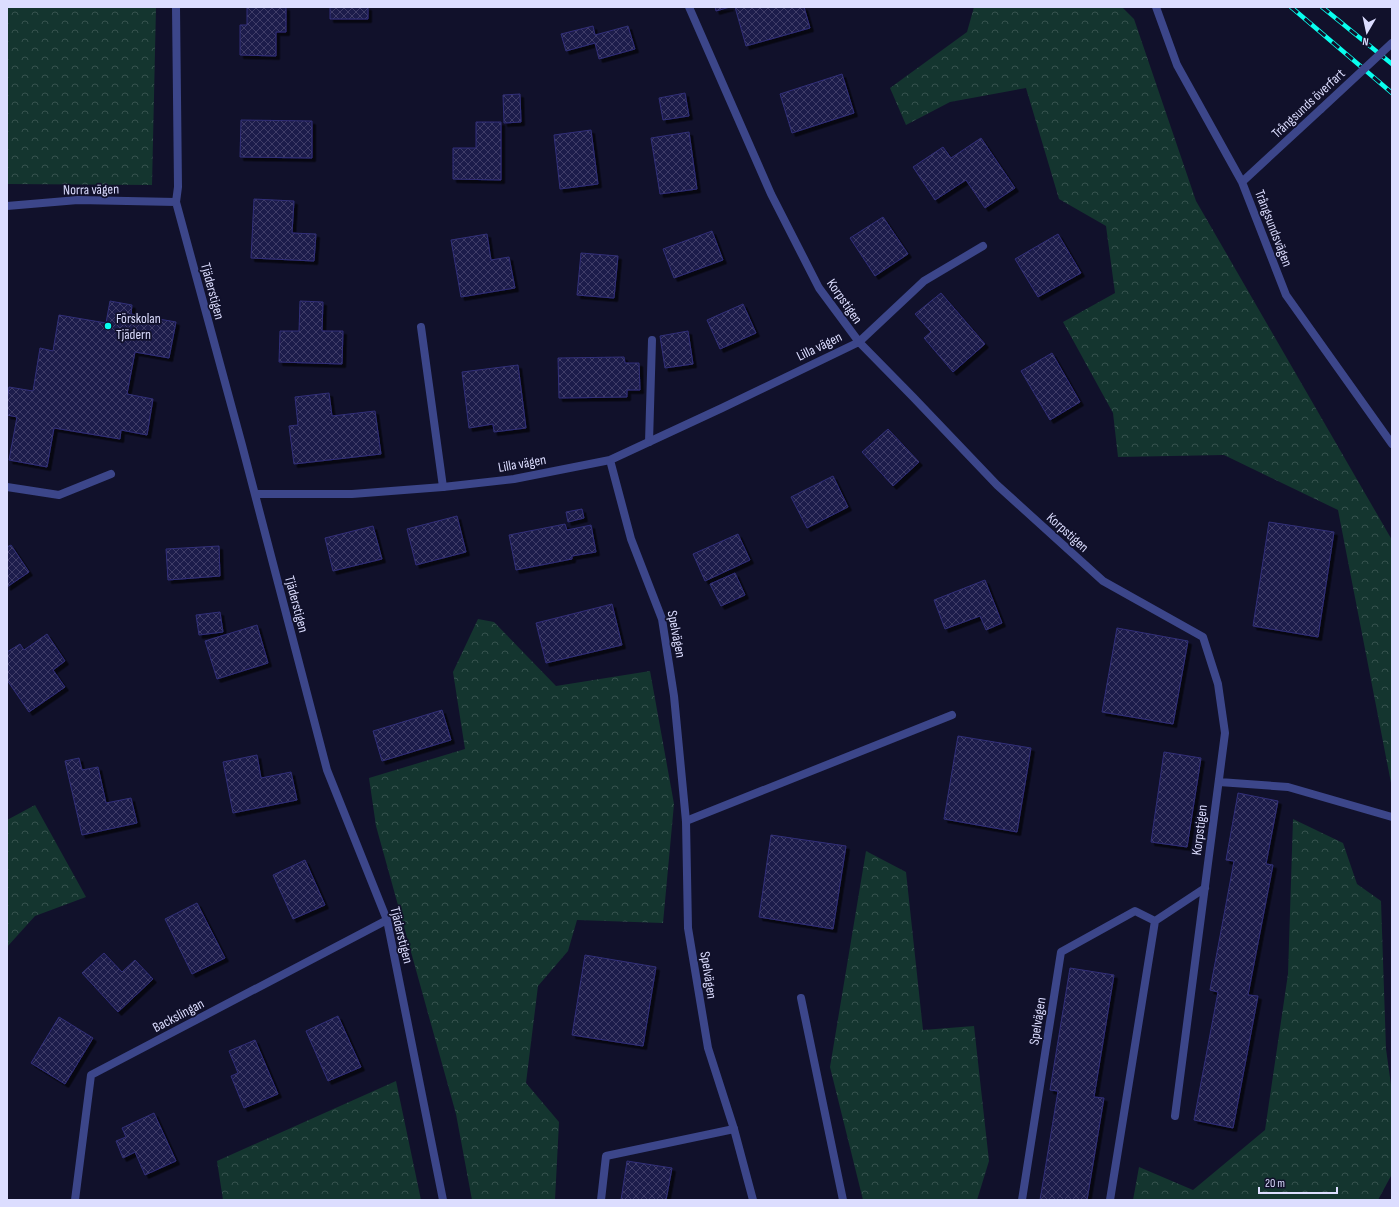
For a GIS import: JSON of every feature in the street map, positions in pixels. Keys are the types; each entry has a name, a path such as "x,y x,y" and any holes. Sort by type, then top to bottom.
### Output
{"street":[{"name":"Tjäderstigen","path":"176,7 178,187 176,202 255,494 327,770 387,920 443,1200"},
{"name":"Korpstigen","path":"689,7 771,194 819,288 859,342 997,485 1103,582 1203,637 1218,684 1225,733 1175,1116"},
{"name":"Trångsundsvägen","path":"1156,7 1177,65 1242,182 1286,295 1392,444"},
{"name":"Trångsunds överfart","path":"1242,182 1392,43"},
{"name":"Norra vägen","path":"7,206 78,200 176,202"},
{"name":"Lilla vägen","path":"255,494 352,494 443,487 514,479 610,460 859,342 924,281 983,246"},
{"path":"421,327 443,487"},
{"path":"649,442 652,340"},
{"name":"Spelvägen","path":"610,460 631,538 662,619 674,696 686,821 688,928 708,1048 734,1130 753,1200"},
{"path":"7,487 59,495 111,474"},
{"path":"686,821 952,715"},
{"path":"1219,782 1288,787 1392,818"},
{"path":"1110,1200 1155,920 1205,888"},
{"name":"Spelvägen","path":"1022,1200 1061,952 1135,911 1155,920"},
{"name":"Backslingan","path":"74,1200 91,1075 387,920"},
{"path":"801,998 843,1200"},
{"path":"601,1200 606,1156 734,1130"}],"green space":[{"path":"7,7 156,7 152,185 7,184"},
{"path":"974,7 1122,7 1134,19 1196,201 1392,540 1392,788 1338,510 1224,455 1118,457 1113,413 1063,322 1115,293 1106,226 1059,199 1026,88 950,102 906,125 890,88 967,32"},
{"path":"478,619 494,622 556,686 650,671 674,804 663,923 577,920 568,951 538,986 526,1083 559,1122 555,1200 472,1200 456,1114 376,826 369,778 465,749 453,672"},
{"path":"35,805 86,897 35,916 7,947 7,820"},
{"path":"1293,819 1343,843 1357,884 1381,901 1386,1049 1392,1092 1392,1174 1378,1200 1133,1200 1139,1167 1193,1190 1265,1130 1288,974"},
{"path":"866,851 906,872 923,1030 974,1026 989,1161 977,1200 863,1200 830,1067"},
{"path":"396,1081 421,1200 223,1200 217,1161"}],"building":[{"path":"247,7 286,7 286,32 276,32 276,56 240,55 240,25 247,25"},
{"path":"330,7 368,7 368,19 330,19"},
{"path":"715,7 730,7 716,11"},
{"path":"735,7 804,7 810,28 746,46"},
{"path":"593,26 595,35 628,26 635,49 599,59 595,43 566,51 561,34"},
{"path":"842,74 854,113 792,133 780,94"},
{"path":"685,93 689,116 663,120 659,98"},
{"path":"520,94 521,122 504,123 503,95"},
{"path":"241,120 312,121 312,158 240,157"},
{"path":"476,122 501,122 501,180 453,179 453,148 476,148"},
{"path":"591,130 598,184 560,189 554,135"},
{"path":"689,132 697,189 660,194 651,138"},
{"path":"981,138 1015,188 985,208 966,180 935,200 913,167 943,147 951,158"},
{"path":"254,199 294,201 292,233 316,234 314,261 251,258"},
{"path":"883,217 908,254 875,276 850,238"},
{"path":"712,231 723,260 674,278 663,249"},
{"path":"487,234 491,260 509,257 515,288 461,297 451,240"},
{"path":"1058,234 1081,273 1038,297 1015,259"},
{"path":"581,253 618,256 614,298 577,295"},
{"path":"941,293 985,344 953,372 924,338 931,332 915,314"},
{"path":"110,301 132,305 131,314 176,322 169,358 135,352 127,394 153,399 147,435 121,430 120,439 54,428 47,467 9,460 17,417 7,415 9,387 33,391 40,348 53,351 59,315 106,323"},
{"path":"300,301 323,302 322,331 343,331 342,364 279,362 280,331 299,331"},
{"path":"743,304 756,333 720,349 707,320"},
{"path":"688,331 693,364 665,368 660,336"},
{"path":"1052,353 1080,402 1050,420 1021,371"},
{"path":"624,357 625,363 639,363 640,390 627,390 627,397 559,398 558,358"},
{"path":"518,365 526,428 494,432 493,424 469,428 462,372"},
{"path":"329,393 332,416 375,411 381,454 294,464 289,426 298,425 295,397"},
{"path":"888,429 919,462 893,486 862,452"},
{"path":"833,476 848,507 807,528 791,497"},
{"path":"582,509 584,518 568,522 566,512"},
{"path":"457,516 466,552 416,565 407,529"},
{"path":"1269,522 1334,532 1318,637 1253,626"},
{"path":"565,524 567,530 591,525 596,552 572,556 572,559 516,570 509,535"},
{"path":"373,526 382,559 333,571 325,538"},
{"path":"738,534 750,560 705,581 693,554"},
{"path":"11,545 29,572 7,587 7,547"},
{"path":"219,546 220,576 168,580 166,549"},
{"path":"735,573 745,595 721,606 710,584"},
{"path":"985,580 1002,623 986,630 980,616 945,629 934,600"},
{"path":"612,604 622,645 546,663 536,623"},
{"path":"220,612 223,632 199,635 196,615"},
{"path":"257,625 268,663 217,679 205,641"},
{"path":"1117,628 1188,641 1173,724 1102,712"},
{"path":"47,634 65,661 53,670 65,687 29,712 7,680 7,652 20,644 24,650"},
{"path":"442,710 451,740 382,761 373,731"},
{"path":"958,736 1031,748 1017,832 944,819"},
{"path":"1164,752 1201,758 1187,847 1151,842"},
{"path":"257,755 261,778 291,772 297,800 233,813 223,762"},
{"path":"79,758 82,770 98,767 106,803 131,798 137,823 82,835 65,761"},
{"path":"1238,793 1278,801 1266,864 1273,865 1248,995 1258,996 1233,1128 1194,1120 1218,992 1210,990 1234,861 1226,860"},
{"path":"771,835 846,846 833,929 759,917"},
{"path":"305,860 325,905 293,919 273,875"},
{"path":"197,903 225,958 192,974 165,919"},
{"path":"104,953 122,972 135,960 153,979 118,1012 82,973"},
{"path":"585,955 656,967 643,1046 572,1035"},
{"path":"1070,968 1114,975 1094,1097 1104,1098 1087,1200 1040,1200 1058,1091 1050,1090"},
{"path":"338,1016 361,1067 328,1081 306,1031"},
{"path":"59,1017 93,1038 65,1084 31,1063"},
{"path":"255,1040 278,1094 244,1108 231,1076 238,1073 229,1051"},
{"path":"154,1113 176,1161 145,1175 135,1152 123,1158 116,1141 126,1137 122,1128"},
{"path":"627,1161 672,1168 666,1200 621,1200"}],"railway":[{"path":"1291,7 1392,93"},
{"path":"1322,7 1392,64"}],"place":[{"name":"Förskolan Tjädern","path":"108,326"}]}
